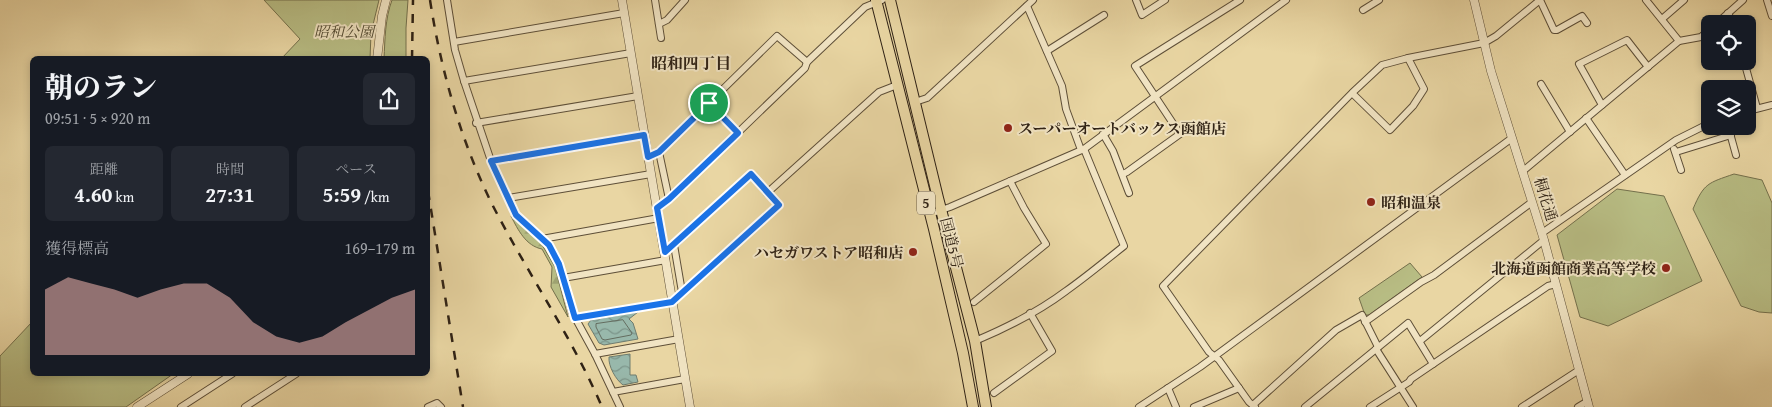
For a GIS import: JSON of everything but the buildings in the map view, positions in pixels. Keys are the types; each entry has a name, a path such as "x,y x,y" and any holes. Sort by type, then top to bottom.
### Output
{"highway":[{"name":"国道5号","path":"890,0 974,341 986,407"},
{"name":"国道5号","path":"878,1 963,353 973,407"}],"street":[{"path":"378,56 381,22 386,0"},
{"path":"448,0 454,42 464,82 476,123 491,161 516,215 549,245 559,264 575,318 595,354 620,407"},
{"path":"622,0 690,407"},
{"path":"655,0 661,38"},
{"path":"659,24 666,20 685,0"},
{"path":"915,102 927,98 1033,0"},
{"path":"1136,0 1142,15 1165,0"},
{"path":"1123,174 1180,134 1135,66 1240,0"},
{"path":"930,214 1083,150 1286,0"},
{"path":"1363,10 1379,0"},
{"name":"桐花通","path":"1474,0 1484,43 1543,236 1589,404"},
{"path":"1413,407 1377,348 1362,315 1336,330 1254,406 1204,344 1163,286 1382,65 1484,43 1496,36 1540,0 1554,30 1582,16 1587,24"},
{"path":"1646,0 1679,41"},
{"path":"1662,19 1684,0"},
{"path":"1728,13 1743,0"},
{"path":"1767,0 1772,16"},
{"path":"657,208 669,199 738,133 804,68 807,62 866,7 878,1"},
{"path":"974,341 1030,313 1065,292 1124,246 1066,109 1062,86 1027,6"},
{"path":"454,42 624,13"},
{"path":"1047,51 1104,15"},
{"path":"648,157 659,152 777,36 807,62"},
{"path":"1523,171 1679,41 1701,37"},
{"path":"1602,106 1579,64 1627,40 1648,67"},
{"path":"464,82 631,53"},
{"path":"1352,94 1390,130 1412,106 1424,89 1408,58"},
{"path":"1746,70 1757,108 1772,106"},
{"path":"1541,84 1570,132"},
{"path":"767,193 879,92 897,85"},
{"path":"476,123 638,96"},
{"path":"709,103 738,133"},
{"path":"1586,118 1625,175"},
{"path":"1420,341 1543,236 1625,175 1672,143 1701,127"},
{"path":"1104,134 1130,193"},
{"path":"491,161 644,135"},
{"path":"1676,152 1730,135 1736,155"},
{"path":"1139,407 1214,355 1512,138"},
{"path":"1672,143 1681,170"},
{"path":"659,152 666,193 669,199"},
{"path":"508,198 651,174"},
{"path":"563,278 665,256 674,245 751,174 779,205 672,302 575,318"},
{"path":"974,302 1046,244 1010,181"},
{"path":"1365,322 1421,282 1434,275 1532,202"},
{"path":"542,239 659,218"},
{"path":"674,245 682,292"},
{"path":"1370,407 1482,333 1548,286 1556,284"},
{"path":"994,393 1052,351 1030,313"},
{"path":"1305,407 1408,323 1434,364"},
{"path":"595,354 679,339"},
{"path":"1522,407 1580,370"},
{"path":"137,407 150,403 185,376"},
{"path":"181,407 229,376"},
{"path":"245,407 293,376"},
{"path":"613,392 685,379"},
{"path":"1168,388 1176,407"},
{"path":"1194,407 1239,388"},
{"path":"428,407 437,404 441,407"},
{"path":"1578,407 1589,404"}],"green space":[{"name":"昭和公園","path":"264,0 379,0 371,33 370,56 284,56 300,39"},
{"path":"392,0 408,0 406,56 384,56"},
{"path":"1734,174 1762,180 1772,203 1772,313 1759,312 1741,306 1693,209 1700,194 1708,185"},
{"path":"1617,189 1664,196 1702,281 1608,326 1580,317 1557,235"},
{"path":"511,216 541,243 555,267 568,317 551,287 552,267 542,249 531,245 527,241"},
{"path":"1410,263 1422,277 1369,315 1365,315 1359,298"},
{"path":"30,324 30,376 170,376 126,407 0,407 0,356"}],"water":[{"path":"638,312 629,319 633,323 638,339 604,345 599,343 588,324 591,320"},
{"path":"630,354 630,375 636,375 638,382 623,385 613,372 609,357"}],"railway":[{"path":"412,56 413,0"},
{"path":"430,0 446,80 471,157 493,206 564,331 602,407"},
{"path":"430,203 463,407"}],"place":[{"name":"スーパーオートバックス函館店","path":"1008,128"},
{"name":"昭和温泉","path":"1371,202"},
{"name":"ハセガワストア昭和店","path":"913,252"},
{"name":"北海道函館商業高等学校","path":"1666,268"}],"district":[{"name":"昭和四丁目","path":"691,63"}],"route":[{"path":"709,103 738,133 664,204 657,208 665,252 751,174 779,205 672,302 575,318 559,264 549,245 516,215 491,161 644,135 648,157 654,156 709,103"}]}
